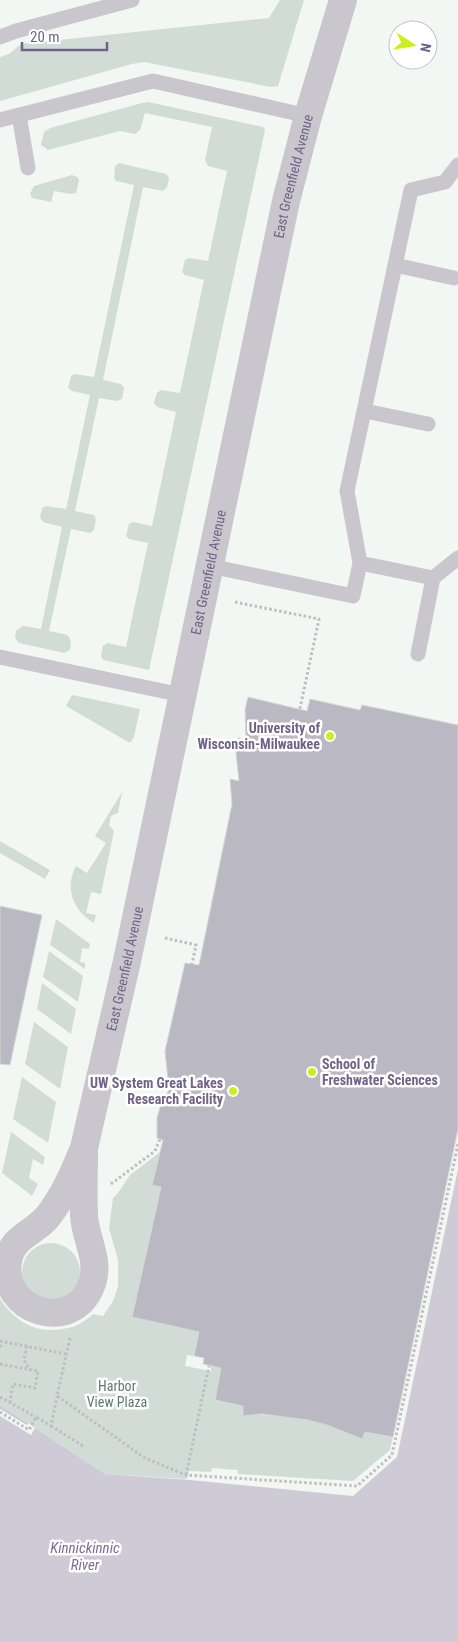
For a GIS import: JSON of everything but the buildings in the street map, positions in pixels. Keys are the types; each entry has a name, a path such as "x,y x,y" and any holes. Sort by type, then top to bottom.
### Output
{"street":[{"name":"East Greenfield Avenue","path":"84,1148 84,1217 88,1239 95,1260 94,1274 90,1287 83,1299 72,1308 59,1313 45,1313 32,1309 20,1301 11,1289 4,1258 24,1234 43,1222 60,1200 68,1187 84,1148 127,961 286,200 308,116 343,0"}],"lane":[{"path":"0,37 132,0"},
{"path":"0,120 153,81 308,116"},
{"path":"19,115 28,168"},
{"path":"210,566 353,596 360,563 347,491 412,190 445,182 458,165"},
{"path":"396,265 454,278"},
{"path":"364,411 428,424"},
{"path":"418,654 433,578 458,558"},
{"path":"360,563 433,578"},
{"path":"0,657 182,695"}],"path":[{"path":"235,602 319,618 292,746"},
{"path":"165,938 196,945 192,964"},
{"path":"111,1185 155,1151 160,1139"},
{"path":"57,1396 145,1458 186,1475 357,1486 392,1455 458,1144"},
{"path":"51,1426 71,1333 65,1310"},
{"path":"0,1348 1,1341 66,1354"},
{"path":"27,1346 24,1360 30,1370"},
{"path":"0,1364 38,1371 35,1388 13,1384 10,1403"},
{"path":"186,1475 209,1366"},
{"path":"0,1397 83,1446"},
{"path":"0,1412 29,1430 36,1417"}],"green space":[{"path":"280,0 304,0 278,86 271,87 144,62 0,101 0,57 9,54 21,44 269,18"},
{"path":"148,102 263,127 265,130 149,670 103,660 101,656 103,646 107,643 126,647 148,543 129,539 126,536 129,524 133,522 152,526 176,412 157,407 154,403 157,393 161,390 180,393 204,280 185,275 182,272 185,260 189,258 208,261 227,171 208,166 205,160 212,127 145,113 140,130 135,134 120,131 48,150 41,145 44,132 50,128"},
{"path":"119,163 166,174 169,178 167,187 163,191 143,187 103,380 121,384 124,388 122,399 117,401 99,398 75,511 94,515 96,519 94,530 90,533 71,529 49,631 69,637 70,650 64,653 19,643 15,638 16,631 23,626 41,629 62,527 43,522 40,518 42,508 46,506 66,509 90,395 72,391 68,388 71,376 75,374 94,377 134,185 116,181 114,178 115,166"},
{"path":"72,175 79,180 76,193 54,191 51,202 32,198 30,194 34,186"},
{"path":"72,695 140,709 134,737 130,743 66,706"},
{"path":"122,792 118,813 111,816 109,825 114,831 101,894 91,892 86,913 96,915 94,923 76,905 71,891 72,874 76,866 87,873 106,843 95,836"},
{"path":"0,841 50,870 45,879 0,853"},
{"path":"56,919 90,944 89,949 82,948 80,962 85,963 85,969 50,945"},
{"path":"49,951 83,976 78,1002 43,977"},
{"path":"42,983 76,1009 71,1034 37,1009"},
{"path":"34,1022 68,1047 60,1089 25,1064"},
{"path":"22,1077 56,1102 48,1143 13,1119"},
{"path":"11,1132 45,1157 43,1165 33,1159 29,1178 38,1184 32,1196 2,1173"},
{"name":"Harbor View Plaza","path":"160,1152 152,1185 161,1187 132,1317 199,1332 194,1356 187,1355 185,1366 211,1371 211,1366 215,1367 217,1361 222,1362 215,1400 243,1406 243,1415 284,1416 315,1422 361,1439 365,1432 393,1437 390,1450 353,1481 238,1474 238,1470 212,1468 211,1472 189,1471 187,1479 105,1474 0,1405 0,1299 12,1314 26,1324 43,1330 64,1329 74,1326 93,1314 103,1316 113,1301 118,1287 118,1260 109,1228 113,1198 130,1175"},
{"path":"51,1243 67,1248 75,1256 80,1272 75,1288 67,1296 51,1301 35,1296 27,1288 22,1272 27,1256 35,1248"}],"water":[{"name":"Kinnickinnic River","path":"458,1169 458,1642 0,1642 0,1405 105,1474 190,1480 353,1496 397,1457"}],"pier":[{"path":"0,1409 35,1428 31,1435 0,1416"}],"place":[{"name":"University of Wisconsin-Milwaukee","path":"330,736"},
{"name":"School of Freshwater Sciences","path":"312,1072"},
{"name":"UW System Great Lakes Research Facility","path":"233,1091"}]}
